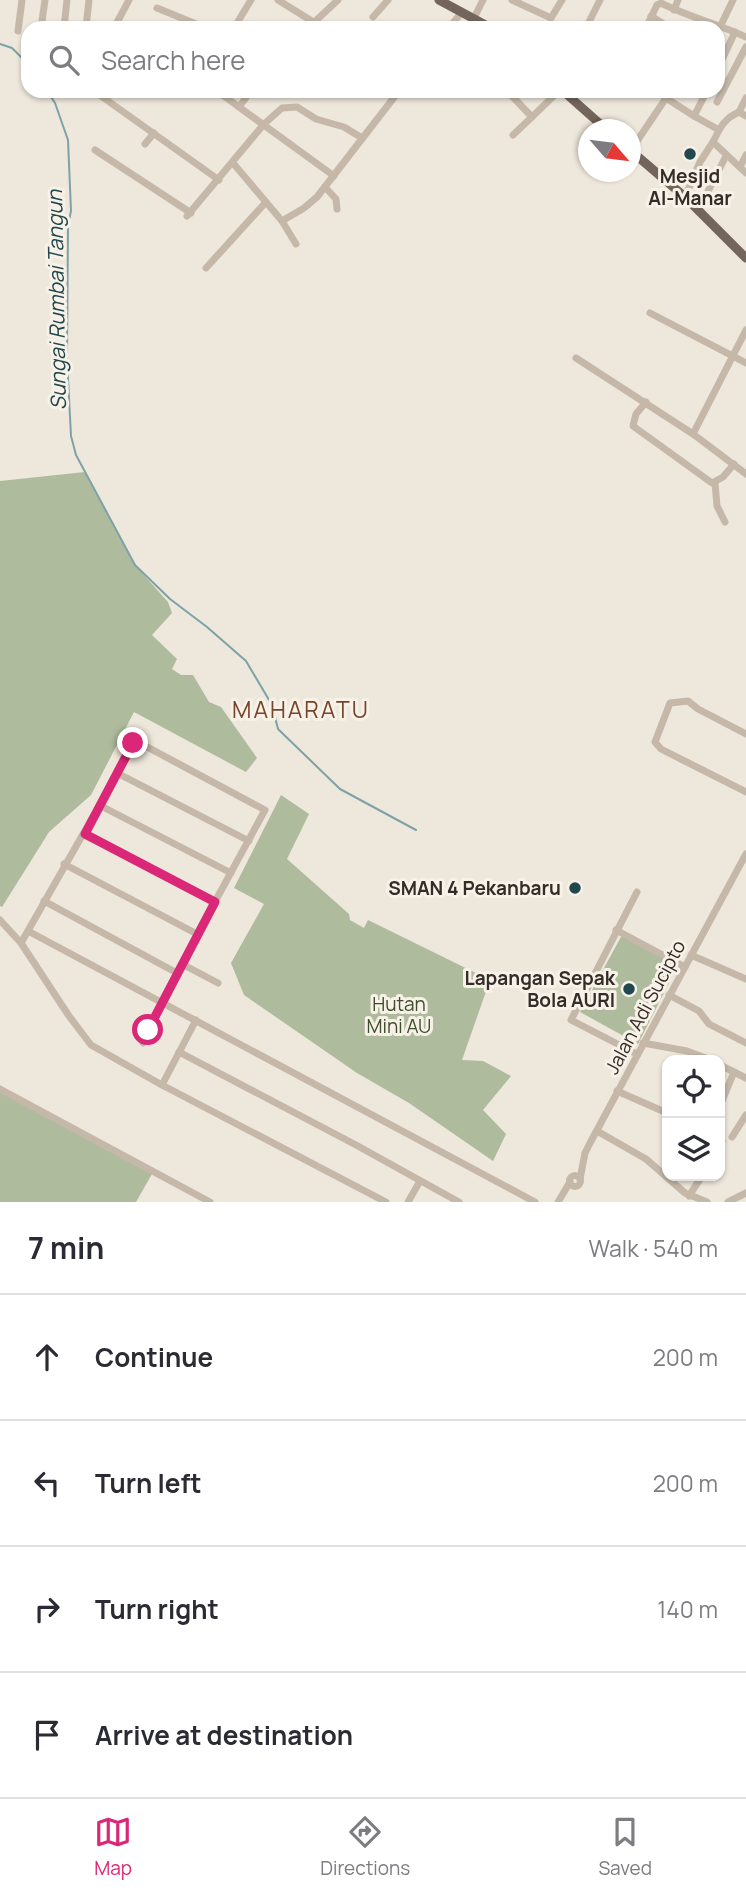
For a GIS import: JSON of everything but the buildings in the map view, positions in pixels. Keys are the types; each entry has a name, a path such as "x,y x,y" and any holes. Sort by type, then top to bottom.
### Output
{"main road":[{"path":"439,0 479,21"},
{"path":"569,98 594,119"},
{"path":"641,159 685,197 746,258"}],"street":[{"path":"18,31 22,0"},
{"path":"42,21 45,0"},
{"path":"65,21 67,0"},
{"path":"87,21 89,0"},
{"path":"118,21 129,0"},
{"path":"238,21 251,0"},
{"path":"278,0 306,21"},
{"path":"315,21 338,0"},
{"path":"373,18 388,0"},
{"path":"474,18 483,0"},
{"path":"512,0 522,2 551,18 562,0"},
{"path":"590,21 600,0"},
{"path":"674,9 678,0"},
{"path":"723,21 733,0"},
{"path":"650,21 657,5 661,3 699,21"},
{"path":"157,8 189,21"},
{"path":"454,21 461,12"},
{"path":"652,16 660,21"},
{"path":"725,27 746,37"},
{"path":"725,53 735,32"},
{"path":"725,87 746,47"},
{"path":"104,98 219,180"},
{"path":"227,98 334,176"},
{"path":"239,107 246,98"},
{"path":"282,221 311,203 393,98"},
{"path":"513,98 532,117"},
{"path":"513,135 553,98"},
{"path":"641,135 665,98"},
{"path":"673,98 694,116 719,130"},
{"path":"694,116 703,98"},
{"path":"717,102 719,98"},
{"path":"685,197 700,162 726,118 743,114 746,99"},
{"path":"95,150 189,214 279,109 297,107 316,119 344,127 362,138"},
{"path":"145,144 154,134"},
{"path":"713,142 743,170 746,155"},
{"path":"698,211 726,156"},
{"path":"233,163 282,221 296,244"},
{"path":"325,187 335,199 337,209"},
{"path":"206,268 266,202"},
{"path":"650,313 746,363"},
{"path":"693,433 746,330"},
{"path":"576,358 693,433 746,474"},
{"path":"646,402 636,414 633,426 715,483"},
{"path":"725,523 717,506 715,483 734,464"},
{"path":"746,734 688,701 680,701 670,703 655,742 661,749 746,792"},
{"path":"21,943 136,741 265,810 181,964 143,1043"},
{"path":"119,774 249,841"},
{"path":"101,806 231,873"},
{"path":"85,834 215,902"},
{"name":"Jalan Adi Sucipto","path":"558,1202 574,1179 617,1091 746,854"},
{"path":"64,864 197,934"},
{"path":"637,892 571,1020 637,1054"},
{"path":"44,901 177,973"},
{"path":"0,920 21,943 91,1045 386,1202"},
{"path":"616,930 685,967"},
{"path":"29,932 535,1202"},
{"path":"691,955 746,979"},
{"path":"181,964 218,983"},
{"path":"669,995 699,1011 709,1024 746,1043"},
{"path":"162,1085 196,1020"},
{"path":"643,1043 699,1055"},
{"path":"179,1052 458,1202"},
{"path":"725,1068 746,1077"},
{"path":"725,1094 734,1072"},
{"path":"0,1089 210,1202"},
{"path":"617,1091 662,1111"},
{"path":"732,1137 742,1129 746,1115"},
{"path":"597,1130 646,1159 689,1196 707,1202"},
{"path":"408,1202 419,1181"},
{"path":"689,1196 699,1181"},
{"path":"728,1202 746,1193"}],"green space":[{"path":"85,472 135,565 168,602 172,613 152,635 177,659 172,669 181,675 193,675 209,702 221,707 257,758 246,772 134,712 91,795 49,832 2,907 0,481"},
{"name":"Hutan Mini AU","path":"281,795 309,814 287,859 349,914 350,920 364,928 368,920 490,980 462,1060 483,1061 511,1076 483,1110 506,1134 493,1161 409,1103 357,1073 244,995 231,963 264,904 234,888"},
{"name":"Lapangan Sepak Bola AURI","path":"622,935 678,965 638,1044 580,1012"},
{"path":"0,1092 152,1174 136,1202 0,1202"}],"waterway":[{"name":"Sungai Rumbai Tangun","path":"0,44 12,48 21,57"},
{"name":"Sungai Rumbai Tangun","path":"52,98 68,140 71,211 68,225 67,359 71,436 76,455 135,565 170,599 246,661 272,705 278,729 340,789 416,830"}],"place":[{"name":"Mesjid Al-Manar","path":"690,154"},
{"name":"SMAN 4 Pekanbaru","path":"575,888"},
{"name":"Lapangan Sepak Bola AURI","path":"629,989"}],"district":[{"name":"MAHARATU","path":"301,709"}],"route":[{"path":"133,743 85,834 215,902 148,1030"}]}
